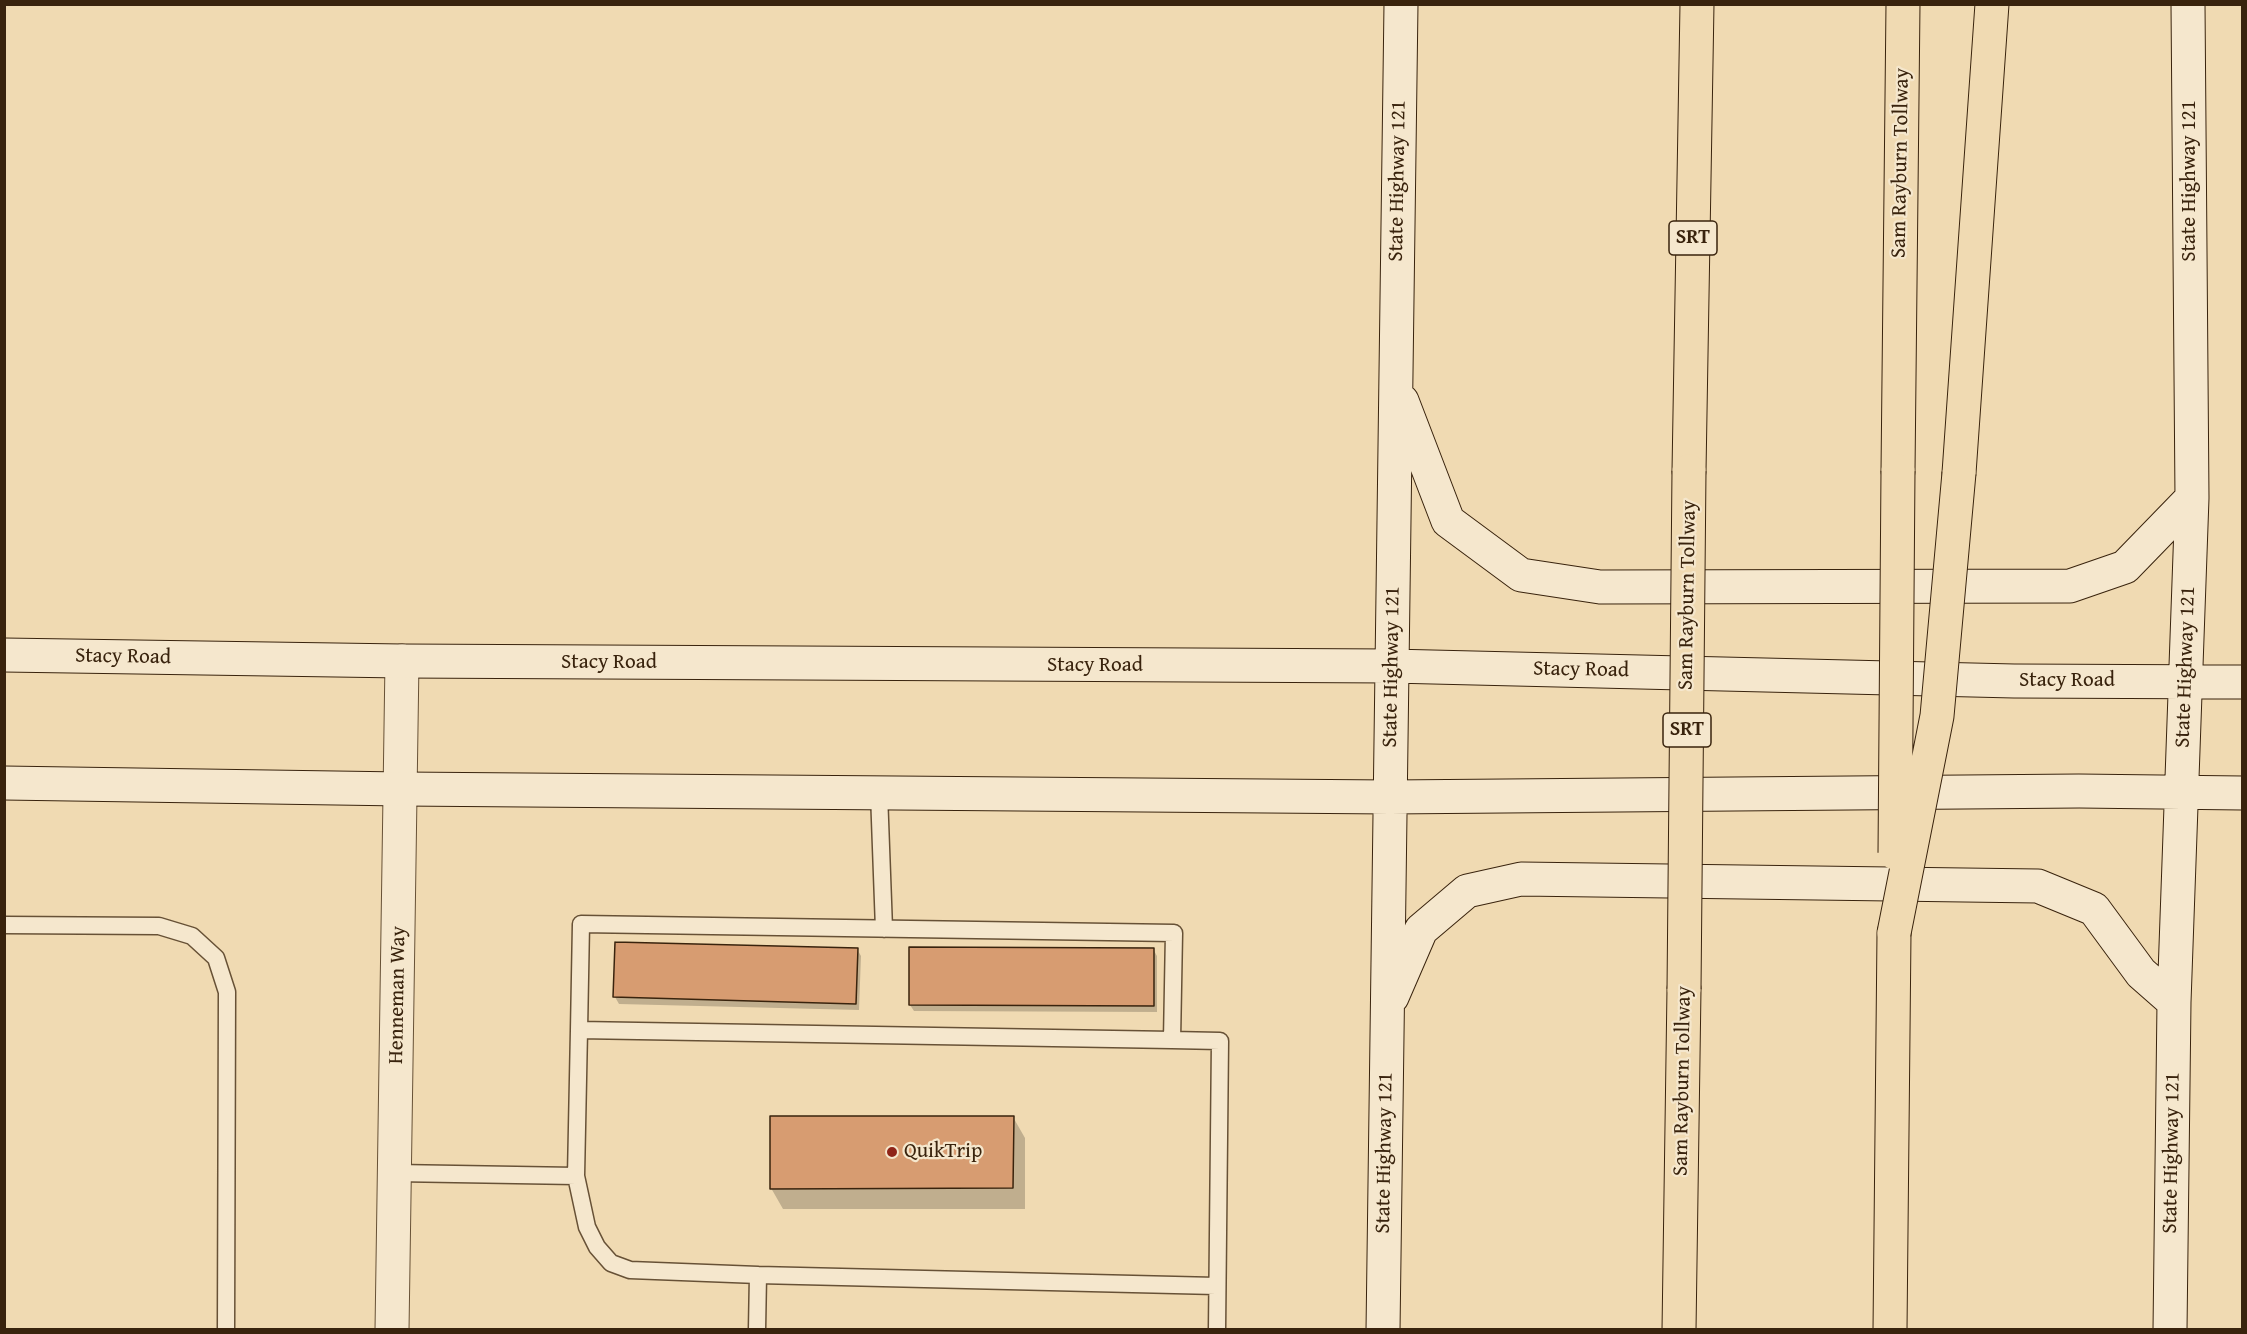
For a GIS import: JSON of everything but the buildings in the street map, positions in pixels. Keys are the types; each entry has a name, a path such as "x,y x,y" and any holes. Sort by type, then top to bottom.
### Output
{"highway":[{"name":"Sam Rayburn Tollway","path":"1679,1329 1697,4"},
{"name":"Sam Rayburn Tollway","path":"1890,1329 1903,4"},
{"path":"1894,933 1937,716 1959,473 1992,4"}],"main road":[{"name":"State Highway 121","path":"1383,1329 1401,4"},
{"name":"State Highway 121","path":"2170,1329 2174,1002 2192,498 2188,4"},
{"path":"1396,385 1448,521 1521,575 1600,587 2070,586 2125,567 2192,498"},
{"name":"Stacy Road","path":"4,655 402,661 1391,666 2014,681 2242,682"},
{"name":"Henneman Way","path":"392,1329 402,789 402,661"},
{"path":"4,783 402,789 1390,797 2079,790 2242,793"},
{"path":"1386,1011 1421,930 1467,891 1521,879 2038,885 2094,909 2141,973 2174,1002"}],"lane":[{"path":"879,793 884,929"},
{"path":"1172,1040 1174,933 581,924 576,1176 587,1227 597,1247 611,1263 630,1270 1216,1286"},
{"path":"4,925 159,926 192,936 216,958 227,992 226,1329"},
{"path":"579,1030 1220,1041 1217,1329"},
{"path":"395,1173 576,1176"},
{"path":"757,1329 758,1275"}],"place":[{"name":"QuikTrip","path":"892,1152"}]}
